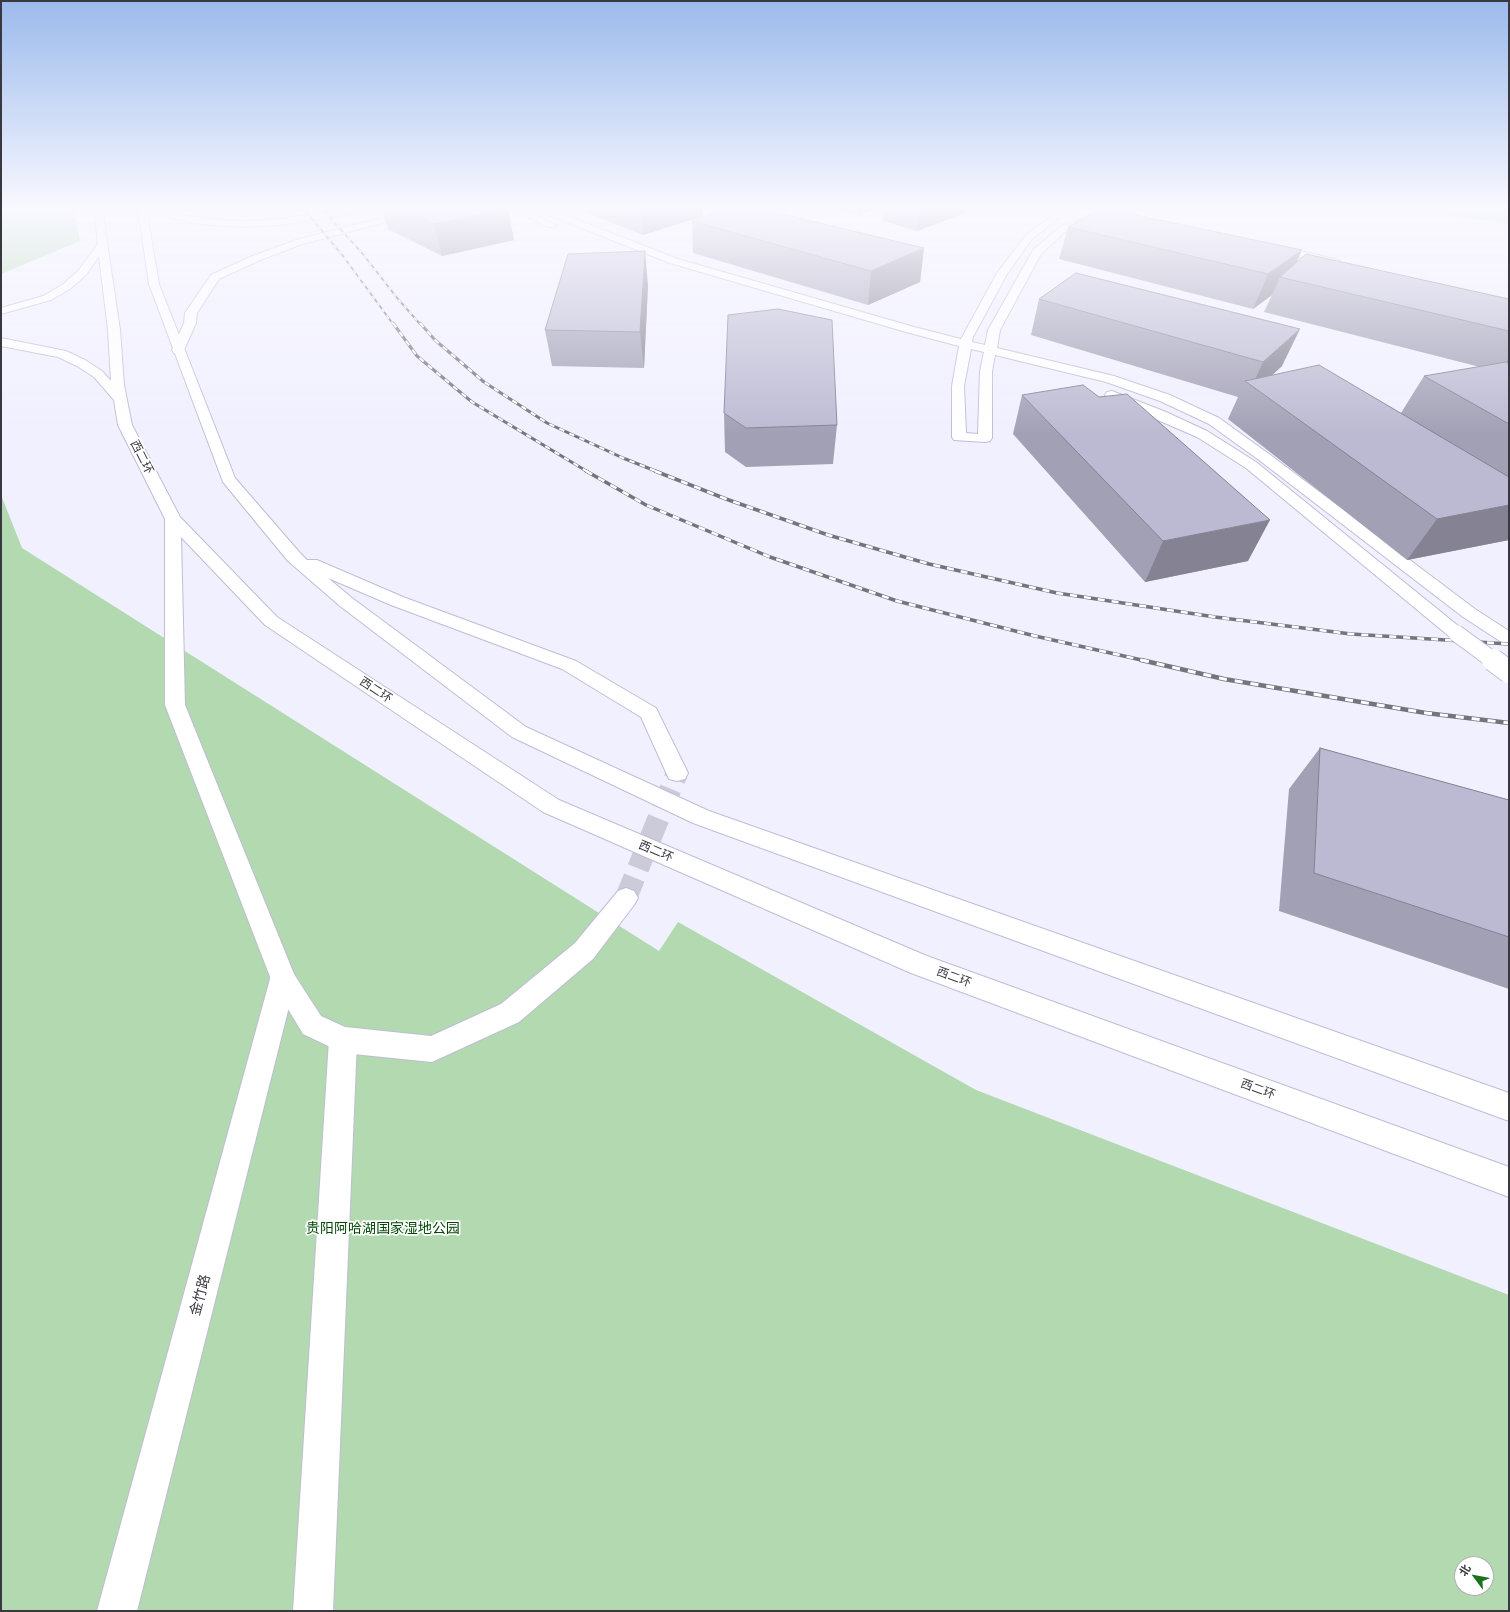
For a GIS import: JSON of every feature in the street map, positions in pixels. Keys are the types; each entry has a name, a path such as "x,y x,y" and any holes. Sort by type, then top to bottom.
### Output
{"main road":[{"path":"1,311 47,298 71,283"},
{"name":"西二环","path":"107,283 114,330 120,399 126,425 173,519 271,621 551,806 920,965 1509,1182"},
{"path":"154,283 228,479 294,557 346,602 519,732 701,817 1509,1107"},
{"path":"178,350 190,323 191,313 211,283"},
{"path":"715,283 933,349"},
{"path":"750,283 910,330 990,351 1110,379 1165,398 1214,421 1264,457 1479,620 1509,639"},
{"path":"997,283 967,337 965,344 958,386 960,437 985,438 986,371 994,330 1019,283"},
{"path":"1,342 32,346 69,357 98,374 120,399"},
{"path":"948,353 1003,367"},
{"path":"1039,374 1075,383"},
{"path":"1103,392 1124,398 1202,434 1251,465 1456,633 1509,672"},
{"path":"173,519 175,705 283,979 312,1025 343,1040 432,1048 510,1013 584,951 626,898"},
{"path":"294,557 397,601 569,665 649,713 678,773"},
{"name":"金竹路","path":"117,1611 283,979"},
{"path":"313,1611 343,1040"}],"green space":[{"name":"贵阳阿哈湖国家湿地公园","path":"1,495 22,548 659,951 678,922 976,1090 1509,1295 1509,1611 1,1611"}],"building":[{"path":"559,283 643,283 640,332 545,330"},
{"path":"1061,283 1117,283 1300,329 1263,362 1039,299"},
{"path":"1306,283 1438,283 1509,299 1509,331"},
{"path":"778,309 832,320 837,425 746,428 724,413 728,315"},
{"path":"1506,362 1509,364 1509,424 1424,376"},
{"path":"1319,365 1509,477 1509,505 1437,519 1245,381"},
{"path":"1083,385 1099,397 1127,394 1270,520 1163,541 1022,395"},
{"path":"1320,748 1509,800 1509,937 1314,873"}],"tunnel":[{"path":"626,898 677,773"}],"railway":[{"path":"363,283 393,324"},
{"path":"386,283 420,324"},
{"path":"393,323 417,356 472,402 588,472"},
{"path":"420,323 435,340 484,382 547,423 623,458 658,472"},
{"path":"586,471 646,505 770,557 897,601 1035,636 1146,661"},
{"path":"655,471 726,499 828,535 929,564 1057,593 1215,617 1351,634 1509,644"},
{"path":"1141,660 1224,679 1426,713 1509,723"}]}
